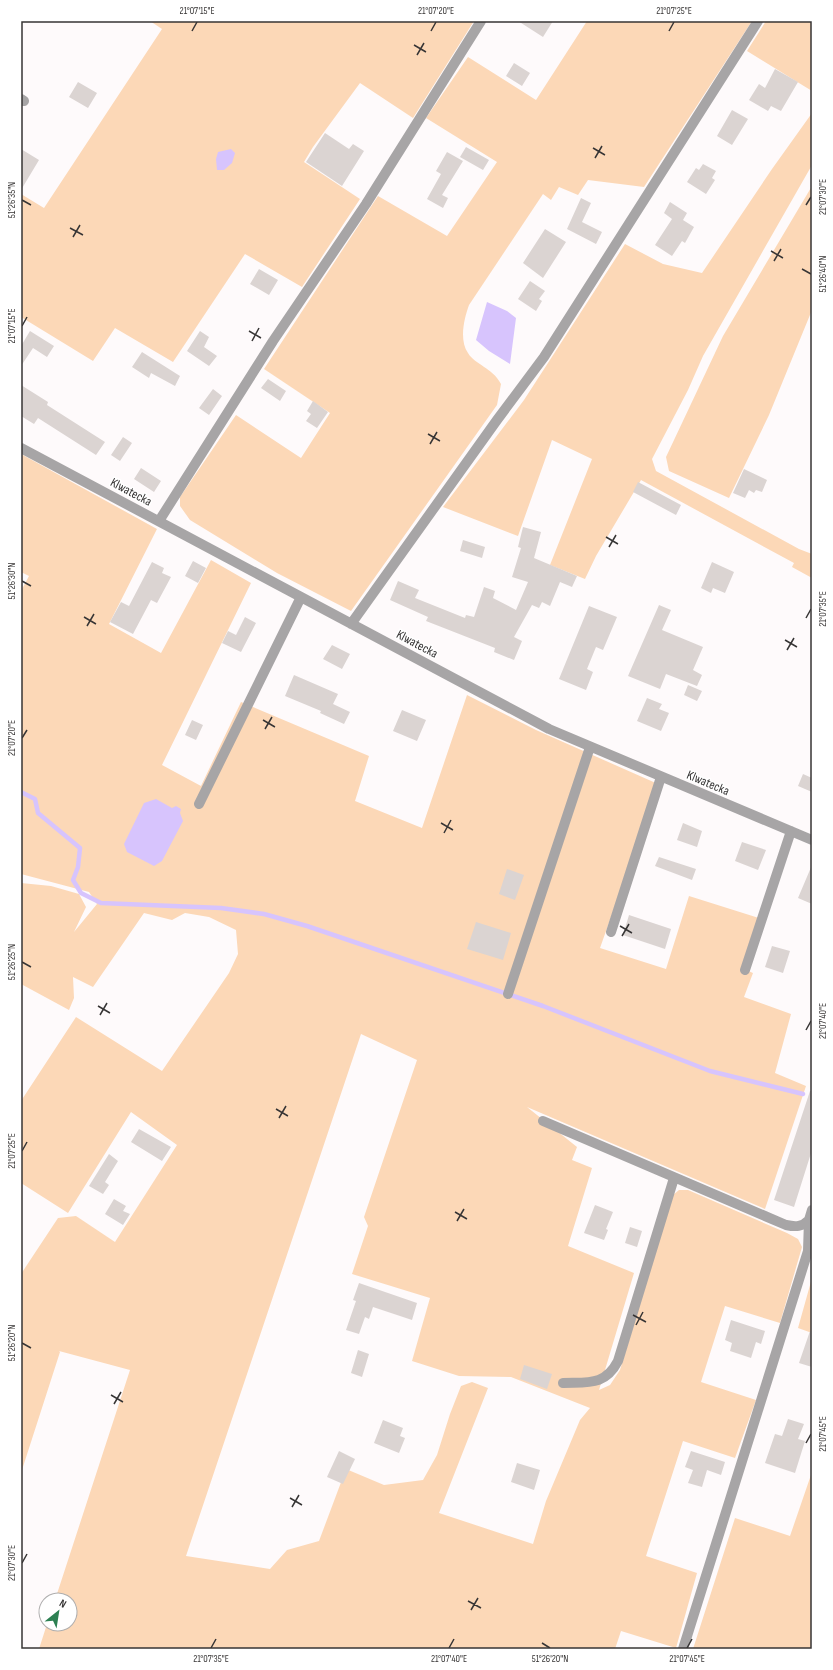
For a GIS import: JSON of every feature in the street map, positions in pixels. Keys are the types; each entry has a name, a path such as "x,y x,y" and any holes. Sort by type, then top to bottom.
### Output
{"street":[{"path":"159,521 272,341 366,204 481,21"},
{"path":"351,624 544,357 758,21"},
{"name":"Klwatecka","path":"21,448 549,729 812,840"},
{"path":"199,804 301,597"},
{"path":"508,994 590,747"},
{"path":"611,932 661,777"},
{"path":"745,970 791,831"},
{"path":"543,1121 786,1225 796,1227 811,1215"},
{"path":"563,1383 599,1381 613,1371 618,1361 674,1178"},
{"path":"683,1649 808,1252 811,1215"}],"shaded area":[{"path":"150,21 474,21 413,118 360,83 313,147 304,162 360,199 302,287 245,254 173,362 115,328 93,361 21,317 21,194 44,208 162,29"},
{"path":"587,21 752,21 644,187 588,180 578,195 559,187 551,200 543,194 469,305 465,317 463,336 465,348 475,361 493,374 501,384 497,405 351,611 277,573 190,520 180,506 180,497 236,415 301,458 330,413 264,369 378,196 447,236 497,162 426,118 468,57 536,100"},
{"path":"766,21 812,21 812,91 747,51"},
{"path":"812,113 812,165 703,356 688,390 652,459 656,471 799,549 812,554 812,578 792,567 794,563 641,480 596,556 585,579 550,565 592,459 552,440 518,536 443,507 524,400 625,244 663,264 702,273 772,169"},
{"path":"231,149 235,153 232,163 224,170 217,170 216,159 218,152"},
{"path":"812,186 812,310 769,415 729,498 669,471 666,457 723,336"},
{"path":"487,302 507,311 516,318 510,364 489,351 476,340"},
{"path":"21,454 157,529 109,624 161,653 211,560 251,583 162,765 201,786 241,702 369,756 355,801 422,828 467,695 536,730 658,784 600,948 666,969 689,896 762,919 746,970 753,973 744,997 791,1014 775,1073 806,1086 765,1209 527,1107 577,1147 572,1160 592,1168 568,1246 634,1273 599,1390 610,1385 620,1370 673,1195 679,1190 688,1190 787,1233 798,1239 802,1247 780,1323 725,1306 701,1382 756,1400 735,1458 683,1441 646,1556 697,1573 676,1648 621,1631 615,1649 39,1649 44,1632 78,1632 78,1592 58,1592 130,1370 59,1351 60,1352 21,1473 21,1274 58,1218 76,1216 115,1242 177,1145 131,1112 68,1213 21,1183 21,1101 76,1017 162,1071 229,973 238,954 236,930 209,917 185,913 172,920 144,913 93,987 73,977 74,998 69,1010 21,984 21,883 51,886 79,894 86,907 74,932 97,904 89,892 21,874 21,591 29,576 21,572","holes":["361,1034 417,1060 364,1217 368,1226 352,1274 430,1298 412,1361 459,1376 511,1377 590,1408 580,1420 546,1501 533,1544 439,1513 488,1388 472,1382 461,1386 437,1455 423,1480 384,1485 346,1469 319,1541 287,1550 270,1569 186,1556"]},
{"path":"156,799 172,808 176,806 181,809 180,813 183,821 162,861 154,866 127,852 124,844 144,803"},
{"path":"812,1278 812,1333 798,1328"},
{"path":"812,1472 812,1649 693,1649 735,1518 790,1536"}],"building":[{"path":"518,21 553,21 543,37"},
{"path":"514,63 530,73 522,86 506,76"},
{"path":"775,69 798,82 781,111 771,106 768,111 749,100 759,84 765,88"},
{"path":"78,82 97,93 88,108 69,97"},
{"path":"732,110 748,119 732,145 717,136"},
{"path":"325,133 349,149 353,144 364,151 342,186 306,162"},
{"path":"466,147 489,160 483,170 460,157"},
{"path":"21,149 39,160 21,190"},
{"path":"447,152 463,161 442,195 448,198 443,208 427,199 441,174 436,171"},
{"path":"703,164 716,171 712,178 715,180 706,194 687,182 696,168 699,170"},
{"path":"581,198 591,203 582,222 602,232 596,244 567,229"},
{"path":"670,202 687,213 683,220 694,227 685,243 682,241 672,256 655,245 672,219 664,213"},
{"path":"545,229 566,242 543,278 523,263"},
{"path":"259,269 278,280 269,295 250,284"},
{"path":"530,281 545,291 539,299 542,301 536,311 518,299"},
{"path":"30,331 54,346 47,357 33,348 21,366 21,346"},
{"path":"200,331 209,337 204,347 217,356 209,366 187,351"},
{"path":"142,352 180,376 175,386 151,373 149,378 132,367"},
{"path":"268,379 286,391 280,401 261,388"},
{"path":"21,385 48,402 47,405 105,442 96,455 38,418 34,424 21,416"},
{"path":"213,389 222,396 209,415 199,408"},
{"path":"313,401 328,412 317,428 306,421 311,414 307,411"},
{"path":"123,437 132,443 120,461 111,455"},
{"path":"141,468 161,481 154,492 134,479"},
{"path":"744,469 767,480 762,492 756,490 754,493 749,490 745,498 733,493"},
{"path":"638,482 681,505 676,515 633,492"},
{"path":"523,527 541,532 534,558 577,576 572,587 560,582 550,606 542,602 539,608 532,605 514,637 522,641 514,660 494,652 495,648 426,621 428,617 390,600 398,581 419,590 415,598 465,618 466,615 474,617 484,587 495,591 493,598 516,610 528,582 512,577 521,548 518,547"},
{"path":"463,540 485,547 482,558 460,551"},
{"path":"193,561 206,568 198,583 185,576"},
{"path":"152,562 164,568 162,573 171,577 157,603 151,600 133,634 110,622 121,602 129,606"},
{"path":"712,562 734,572 725,593 713,588 711,593 701,588"},
{"path":"659,605 671,610 662,630 703,647 693,670 702,675 697,686 666,674 660,689 628,676"},
{"path":"589,606 617,617 603,650 596,647 587,669 593,672 586,690 559,679"},
{"path":"245,617 256,623 241,652 222,643 228,631 236,635"},
{"path":"332,645 350,654 342,669 323,659"},
{"path":"294,675 338,694 333,704 350,712 344,724 320,713 321,711 285,696"},
{"path":"688,685 702,691 697,701 684,695"},
{"path":"647,698 662,704 659,709 669,713 661,731 637,721"},
{"path":"402,710 426,720 417,741 393,731"},
{"path":"192,720 203,725 196,740 185,735"},
{"path":"803,774 812,778 812,792 798,786"},
{"path":"683,823 702,831 697,847 677,840"},
{"path":"742,842 766,850 758,870 735,861"},
{"path":"659,857 696,869 692,880 655,866"},
{"path":"812,865 812,904 798,898"},
{"path":"507,869 524,875 515,900 499,894"},
{"path":"629,915 671,929 665,949 623,935"},
{"path":"476,922 511,933 503,960 467,949"},
{"path":"772,946 790,951 783,973 765,967"},
{"path":"810,1091 812,1091 812,1150 794,1207 774,1200"},
{"path":"139,1129 171,1147 162,1161 131,1142"},
{"path":"109,1154 118,1161 105,1182 109,1185 103,1194 89,1186"},
{"path":"114,1199 126,1206 123,1211 130,1214 123,1225 105,1214"},
{"path":"595,1205 613,1212 606,1229 608,1230 604,1240 584,1233"},
{"path":"630,1227 642,1231 637,1247 625,1243"},
{"path":"359,1283 417,1303 412,1320 373,1307 369,1319 365,1317 359,1334 346,1330 356,1301 353,1300"},
{"path":"731,1320 765,1331 761,1344 756,1342 751,1358 730,1351 732,1343 725,1340"},
{"path":"810,1331 812,1331 812,1367 799,1363"},
{"path":"358,1350 369,1354 362,1377 351,1373"},
{"path":"524,1365 552,1374 547,1389 520,1379"},
{"path":"788,1419 804,1424 798,1439 805,1441 795,1473 765,1463 775,1434 782,1436"},
{"path":"383,1420 403,1428 400,1436 405,1438 399,1453 374,1443"},
{"path":"339,1451 355,1459 343,1484 327,1477"},
{"path":"691,1451 725,1462 721,1475 707,1470 702,1487 688,1483 693,1470 685,1467"},
{"path":"517,1463 540,1470 534,1490 511,1482"}],"waterway":[{"path":"21,792 35,799 38,813 80,848 78,867 73,880 81,893 101,903 221,908 264,914 307,926 543,1006 710,1071 803,1094"}]}
